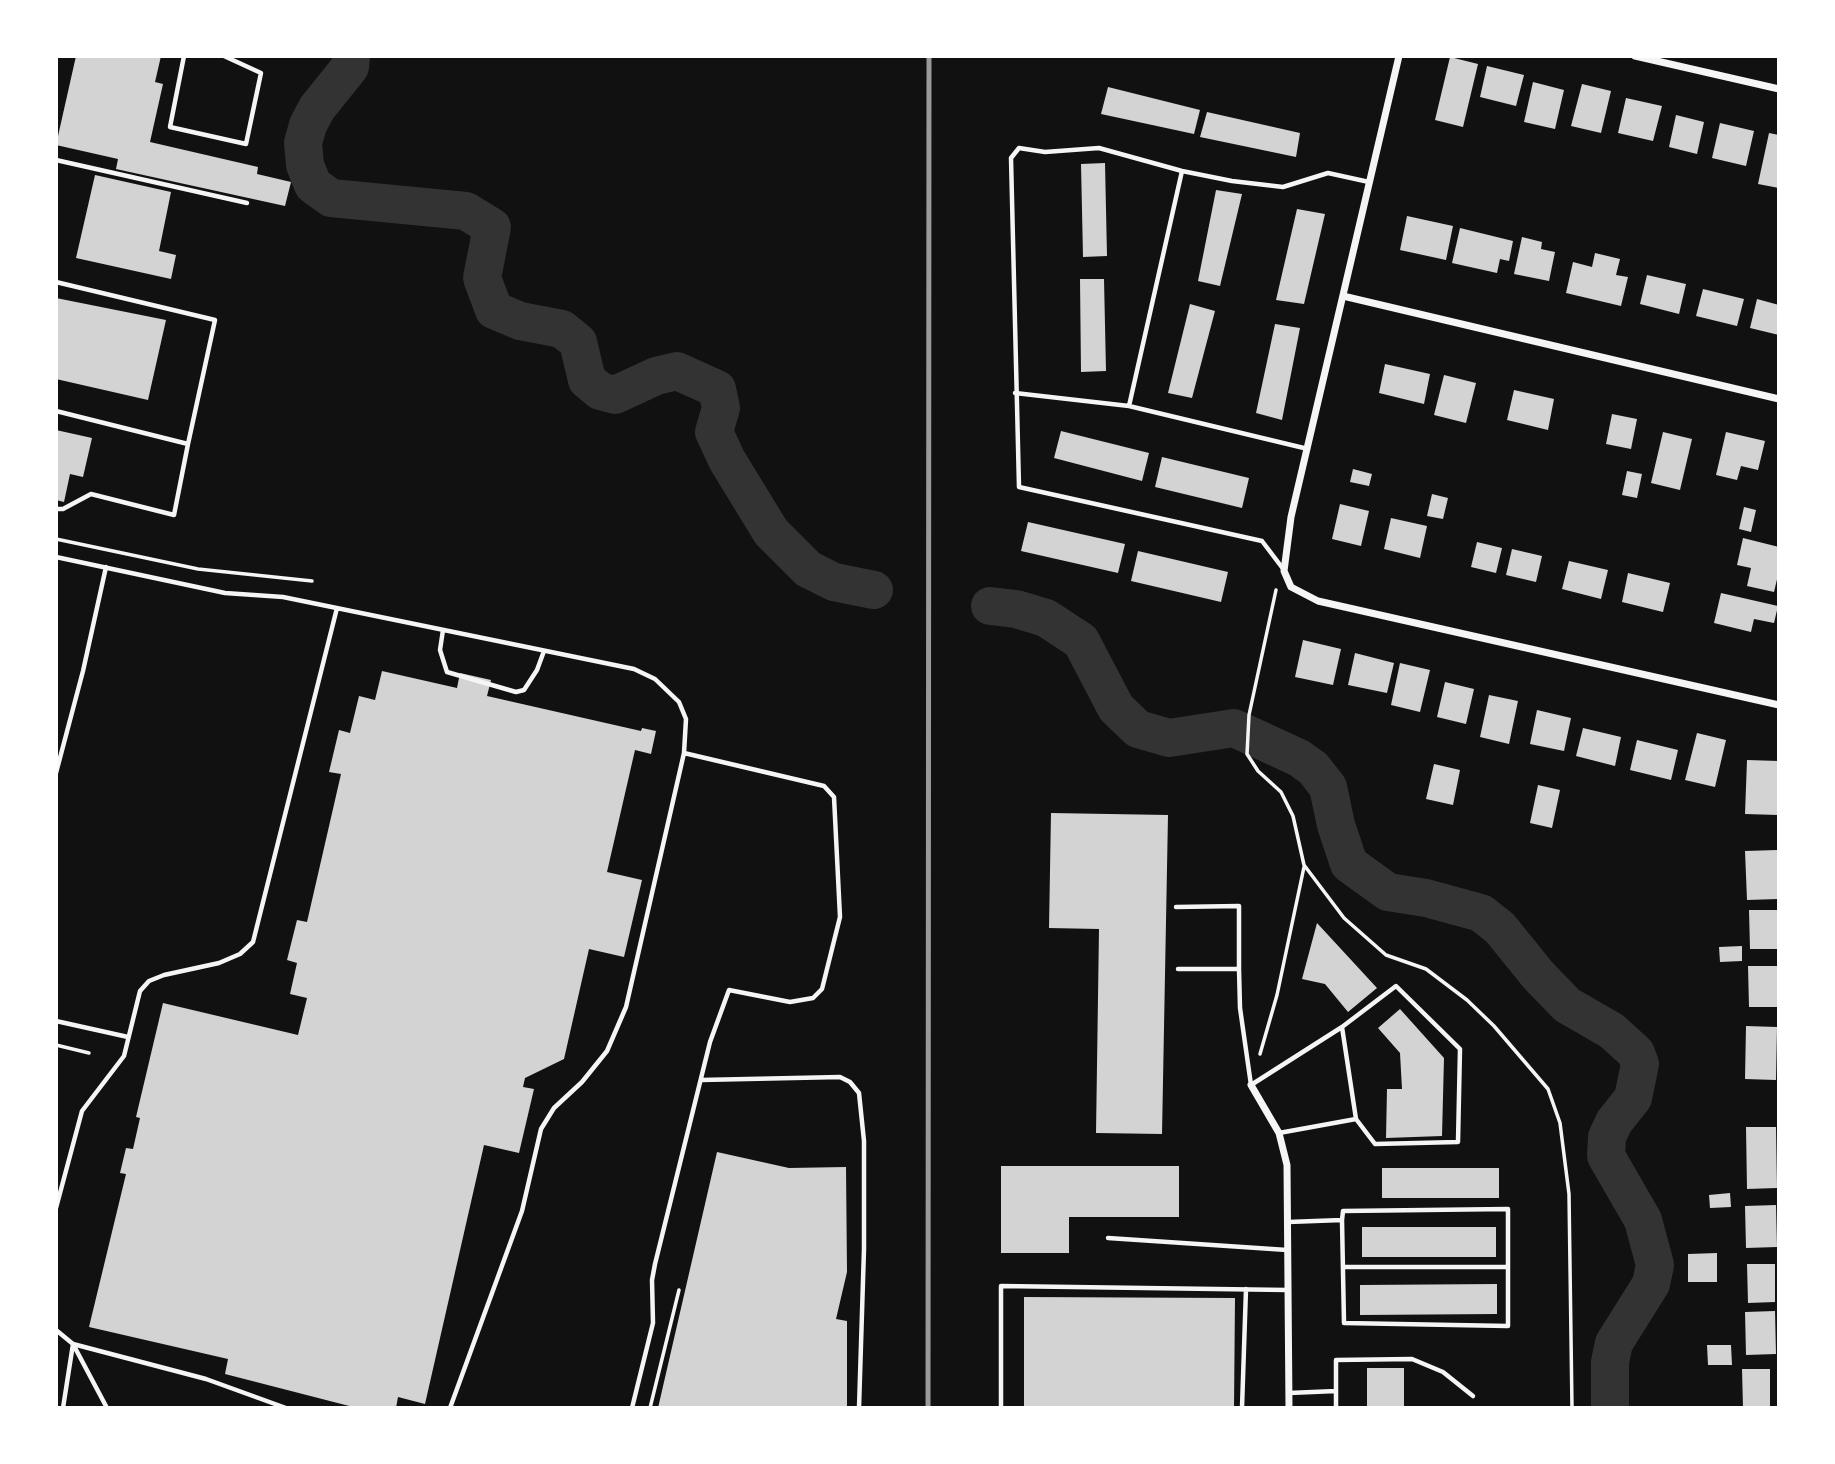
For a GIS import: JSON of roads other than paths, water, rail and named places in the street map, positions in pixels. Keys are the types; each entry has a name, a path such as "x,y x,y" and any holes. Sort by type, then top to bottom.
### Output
{"street":[{"path":"1399,56 1291,517 1284,571 1291,587 1318,601 1779,705"},
{"path":"1635,56 1779,89"},
{"path":"1343,296 1779,399"},
{"path":"1251,1085 1279,1133 1287,1165 1289,1408"}],"lane":[{"path":"184,56 170,127 246,144 261,73 224,56"},
{"path":"1284,571 1262,541 1019,487 1011,158 1019,148 1045,152 1099,148 1182,171 1283,187 1328,173 1369,182"},
{"path":"56,159 247,202"},
{"path":"1129,406 1182,171"},
{"path":"56,282 215,320 174,515 92,495 63,509 56,509"},
{"path":"1015,393 1129,406 1308,449"},
{"path":"56,411 188,444"},
{"path":"56,557 215,591 283,597 634,669 655,678 680,702 686,719 684,752 626,1007 607,1051 582,1082 554,1108 541,1129 522,1212 450,1408"},
{"path":"56,773 83,671 106,567"},
{"path":"56,1208 82,1111 120,1064 140,991 149,981 219,963 240,954 253,942 337,608"},
{"path":"443,630 440,650 447,672 459,678 516,692 524,690 544,651"},
{"path":"632,1408 653,1323 652,1280 655,1264 710,1042 729,990 790,1002 813,998 822,989 840,917 834,797 824,786 684,752"},
{"path":"1176,907 1239,906 1240,1008 1251,1085 1342,1027 1396,986 1460,1049 1458,1142 1375,1144 1356,1119 1342,1027"},
{"path":"1178,969 1239,969"},
{"path":"56,1021 128,1037"},
{"path":"701,1080 841,1077 850,1082 859,1093 864,1141 859,1408"},
{"path":"1279,1133 1356,1119"},
{"path":"1508,1209 1508,1326 1343,1323 1342,1220 1343,1211 1508,1209"},
{"path":"1288,1222 1342,1220"},
{"path":"1108,1238 1288,1250"},
{"path":"1343,1267 1508,1267"},
{"path":"1001,1408 1001,1286 1288,1290"},
{"path":"1242,1408 1246,1289"},
{"path":"56,1330 73,1344 107,1408"},
{"path":"63,1408 73,1344"},
{"path":"73,1344 205,1379 286,1408"},
{"path":"1336,1408 1336,1360 1412,1359 1443,1372 1473,1396"},
{"path":"1289,1393 1336,1391"}],"waterway":[{"path":"351,56 350,67 317,108 308,125 303,143 305,165 313,185 331,198 466,211 492,227 482,278 494,310 520,321 562,329 578,342 587,380 600,391 615,395 656,376 677,371 717,389 721,408 714,432 727,460 771,532 808,569 834,582 874,590"},
{"path":"990,606 1016,609 1046,618 1081,641 1116,708 1138,729 1169,738 1234,728 1299,758 1313,768 1328,787 1336,825 1349,864 1388,892 1426,898 1481,913 1500,928 1538,975 1567,1005 1612,1031 1636,1053 1640,1064 1633,1098 1614,1122 1607,1137 1606,1156 1643,1220 1655,1265 1651,1284 1614,1343 1610,1362 1610,1408"}],"railway":[{"path":"928,1408 929,56"}]}
